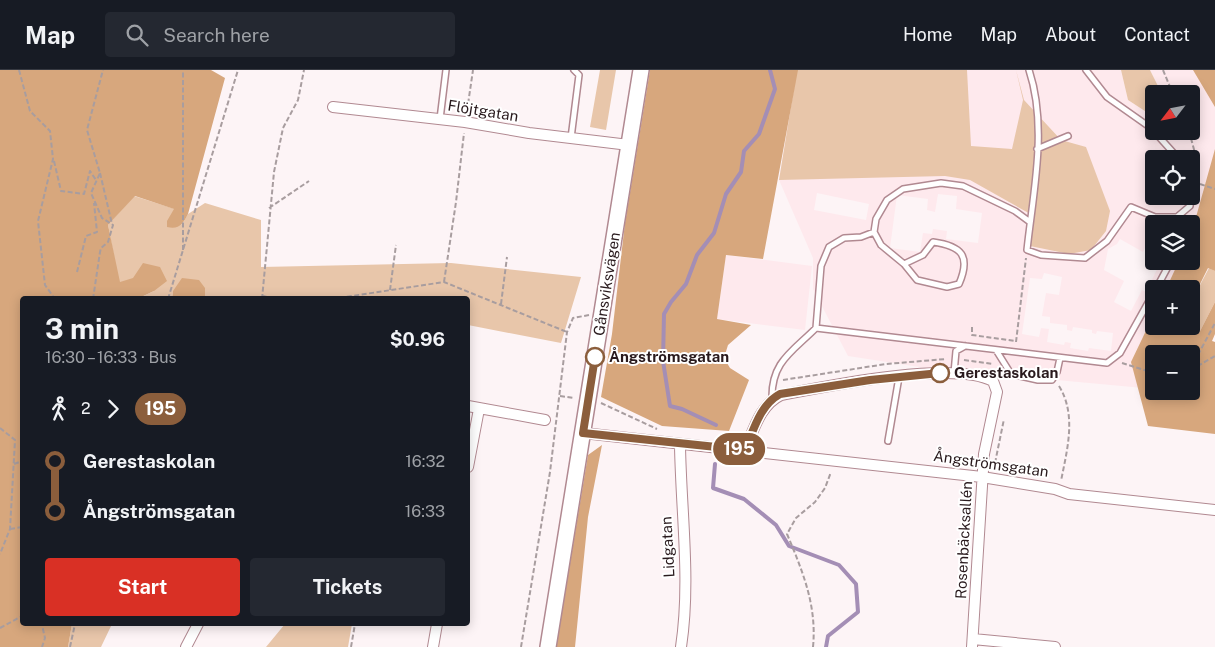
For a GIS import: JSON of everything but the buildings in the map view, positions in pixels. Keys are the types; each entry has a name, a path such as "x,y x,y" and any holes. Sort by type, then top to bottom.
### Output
{"main road":[{"name":"Gånsviksvägen","path":"548,647 641,70"}],"street":[{"name":"Flöjtgatan","path":"333,107 465,122 629,146"},
{"path":"745,450 762,410 772,399 780,394 899,377 954,373"},
{"name":"Rosenbäcksallén","path":"954,373 989,379 996,386 997,392 982,477 972,643"},
{"path":"470,407 544,420"},
{"path":"470,457 479,409"},
{"name":"Ångströmsgatan","path":"583,433 982,477 1060,490 1069,494 1215,510"},
{"name":"Lidgatan","path":"680,444 686,579 685,621 681,647"},
{"path":"186,647 197,626"},
{"path":"433,647 437,626"},
{"path":"972,643 1055,647"}],"lane":[{"path":"440,119 446,70"},
{"path":"571,138 579,75 574,70"},
{"path":"1029,70 1038,120 1027,250 1041,255 1085,258 1107,241 1131,207 1155,217 1177,217 1190,205"},
{"path":"1086,70 1107,97 1151,128 1171,150"},
{"path":"1037,149 1068,136"},
{"path":"904,264 923,255 933,242 952,244 963,255 965,268 959,284 947,287 917,280 904,264 881,245 874,232 876,219 888,200 903,189 941,184 963,186 1015,211 1030,222"},
{"path":"772,399 772,382 777,368 816,328 821,266 829,247 844,238 861,237 874,232"},
{"path":"816,328 1015,351 1107,364 1120,353 1145,308"},
{"path":"954,373 956,351 965,345"},
{"path":"996,350 1011,374 1038,380 1052,380 1057,372 1060,358"},
{"path":"888,442 899,377"}],"path":[{"path":"19,70 30,111 50,131 53,158 61,191 84,194 90,171 97,181"},
{"path":"93,296 101,248 108,242 112,225 100,173 86,130 103,70"},
{"path":"183,252 184,70"},
{"path":"169,296 238,70"},
{"path":"262,296 269,208 282,128 298,100 304,70"},
{"path":"444,282 473,70"},
{"path":"1163,70 1169,85"},
{"path":"53,158 38,221 45,285 53,296"},
{"path":"100,173 91,193 102,218 112,225"},
{"path":"1201,177 1203,185 1215,189"},
{"path":"269,208 309,181"},
{"path":"77,272 86,236 96,232 94,200"},
{"path":"390,290 396,245"},
{"path":"1015,351 1027,250"},
{"path":"502,304 507,257"},
{"path":"351,296 444,282 567,332"},
{"path":"522,647 560,396 567,332 574,318 579,315 602,314"},
{"path":"1200,352 1215,323"},
{"path":"971,338 972,327"},
{"path":"972,335 1017,341"},
{"path":"1200,364 1215,356"},
{"path":"1107,364 1125,363 1145,370"},
{"path":"1052,380 1060,387 1067,407 1070,426 1060,490"},
{"path":"560,396 580,399"},
{"path":"595,402 602,403 663,431"},
{"path":"0,428 15,440 10,529 0,554"},
{"path":"813,647 814,620 811,595 787,534 796,518 815,502 825,488 829,475 840,460"},
{"path":"14,464 20,462"},
{"path":"10,529 20,527"},
{"path":"0,628 20,617"},
{"path":"42,626 45,638 42,647"},
{"path":"70,647 75,626"},
{"path":"350,647 355,626"}],"shaded area":[{"path":"0,70 211,70 225,78 188,214 178,227 167,227 167,221 174,209 135,196 108,225 120,282 133,278 143,263 160,267 167,281 143,296 20,296 20,626 72,626 68,647 0,647"},
{"path":"600,70 616,70 606,130 590,127"},
{"path":"650,70 798,70 763,259 726,255 717,319 751,325 728,345 724,358 730,368 749,380 729,431 662,426 601,397 612,334 625,223"},
{"name":"Gerestaskolan","path":"797,70 1121,70 1128,100 1145,111 1145,140 1200,140 1200,85 1158,85 1150,70 1215,70 1215,271 1208,268 1200,284 1200,280 1152,280 1157,270 1200,270 1200,215 1145,215 1145,248 1143,252 1120,239 1117,244 1108,249 1104,270 1124,281 1114,302 1131,311 1142,290 1145,292 1145,335 1200,335 1200,330 1215,302 1215,334 1212,341 1215,342 1200,373 1200,345 1145,345 1145,388 926,368 848,356 813,289 813,258 779,180","holes":["817,193 869,204 866,220 814,210","938,194 957,196 956,209 982,213 978,243 946,239 947,231 933,229 932,234 923,233 920,252 890,248 897,195 928,199 927,210 935,212","1044,273 1062,277 1059,295 1046,293 1042,316 1050,317 1050,323 1067,325 1067,330 1072,331 1073,327 1092,330 1092,333 1096,334 1097,331 1113,333 1111,351 1089,348 1088,351 1070,348 1071,343 1065,342 1064,345 1047,342 1049,329 1041,328 1039,337 1022,334 1030,278 1042,279"]},
{"path":"797,70 967,70 971,146 1012,149 1023,100 1016,70 1024,100 1061,140 1086,147 1110,211 1106,231 1091,250 1069,254 1030,246 1034,216 970,180 945,176 779,180"},
{"path":"1121,70 1150,70 1158,85 1145,85 1145,111 1128,100"},
{"path":"1193,70 1215,70 1215,107"},
{"path":"1215,149 1215,271 1208,268 1200,284 1200,280 1170,280 1175,270 1200,270 1200,215 1197,215"},
{"path":"134,196 175,209 182,225 188,214 205,203 261,220 261,267 451,263 581,277 561,343 470,325 470,296 205,296 205,288 173,291 172,296 143,296 154,291 133,279 119,283 108,225"},
{"path":"726,255 812,266 805,330 717,319"},
{"path":"1209,268 1215,271 1215,302 1200,331 1200,285"},
{"path":"182,278 199,280 205,288 205,296 172,296 173,291"},
{"path":"1215,302 1215,334 1212,341 1215,342 1215,434 1148,426 1131,362 1145,333 1145,335 1200,335 1200,331"},
{"path":"602,445 588,517 575,647 556,647 588,455"},
{"path":"72,626 111,626 101,647 68,647"},
{"path":"283,626 352,626 348,647 266,647"}],"waterway":[{"path":"716,425 682,409 670,406 663,361 664,314 686,284 697,255 714,233 726,194 741,172 744,151 759,134 775,89 770,70"},
{"path":"715,464 713,488 744,499 776,525 789,546 839,565 856,584 858,612 828,636 826,647"}],"bus line":[{"name":"195","path":"595,357 583,433 745,450 762,410 772,399 780,394 870,380 940,373"}],"place":[{"name":"Ångströmsgatan","path":"595,357"},
{"name":"Gerestaskolan","path":"940,373"}]}
